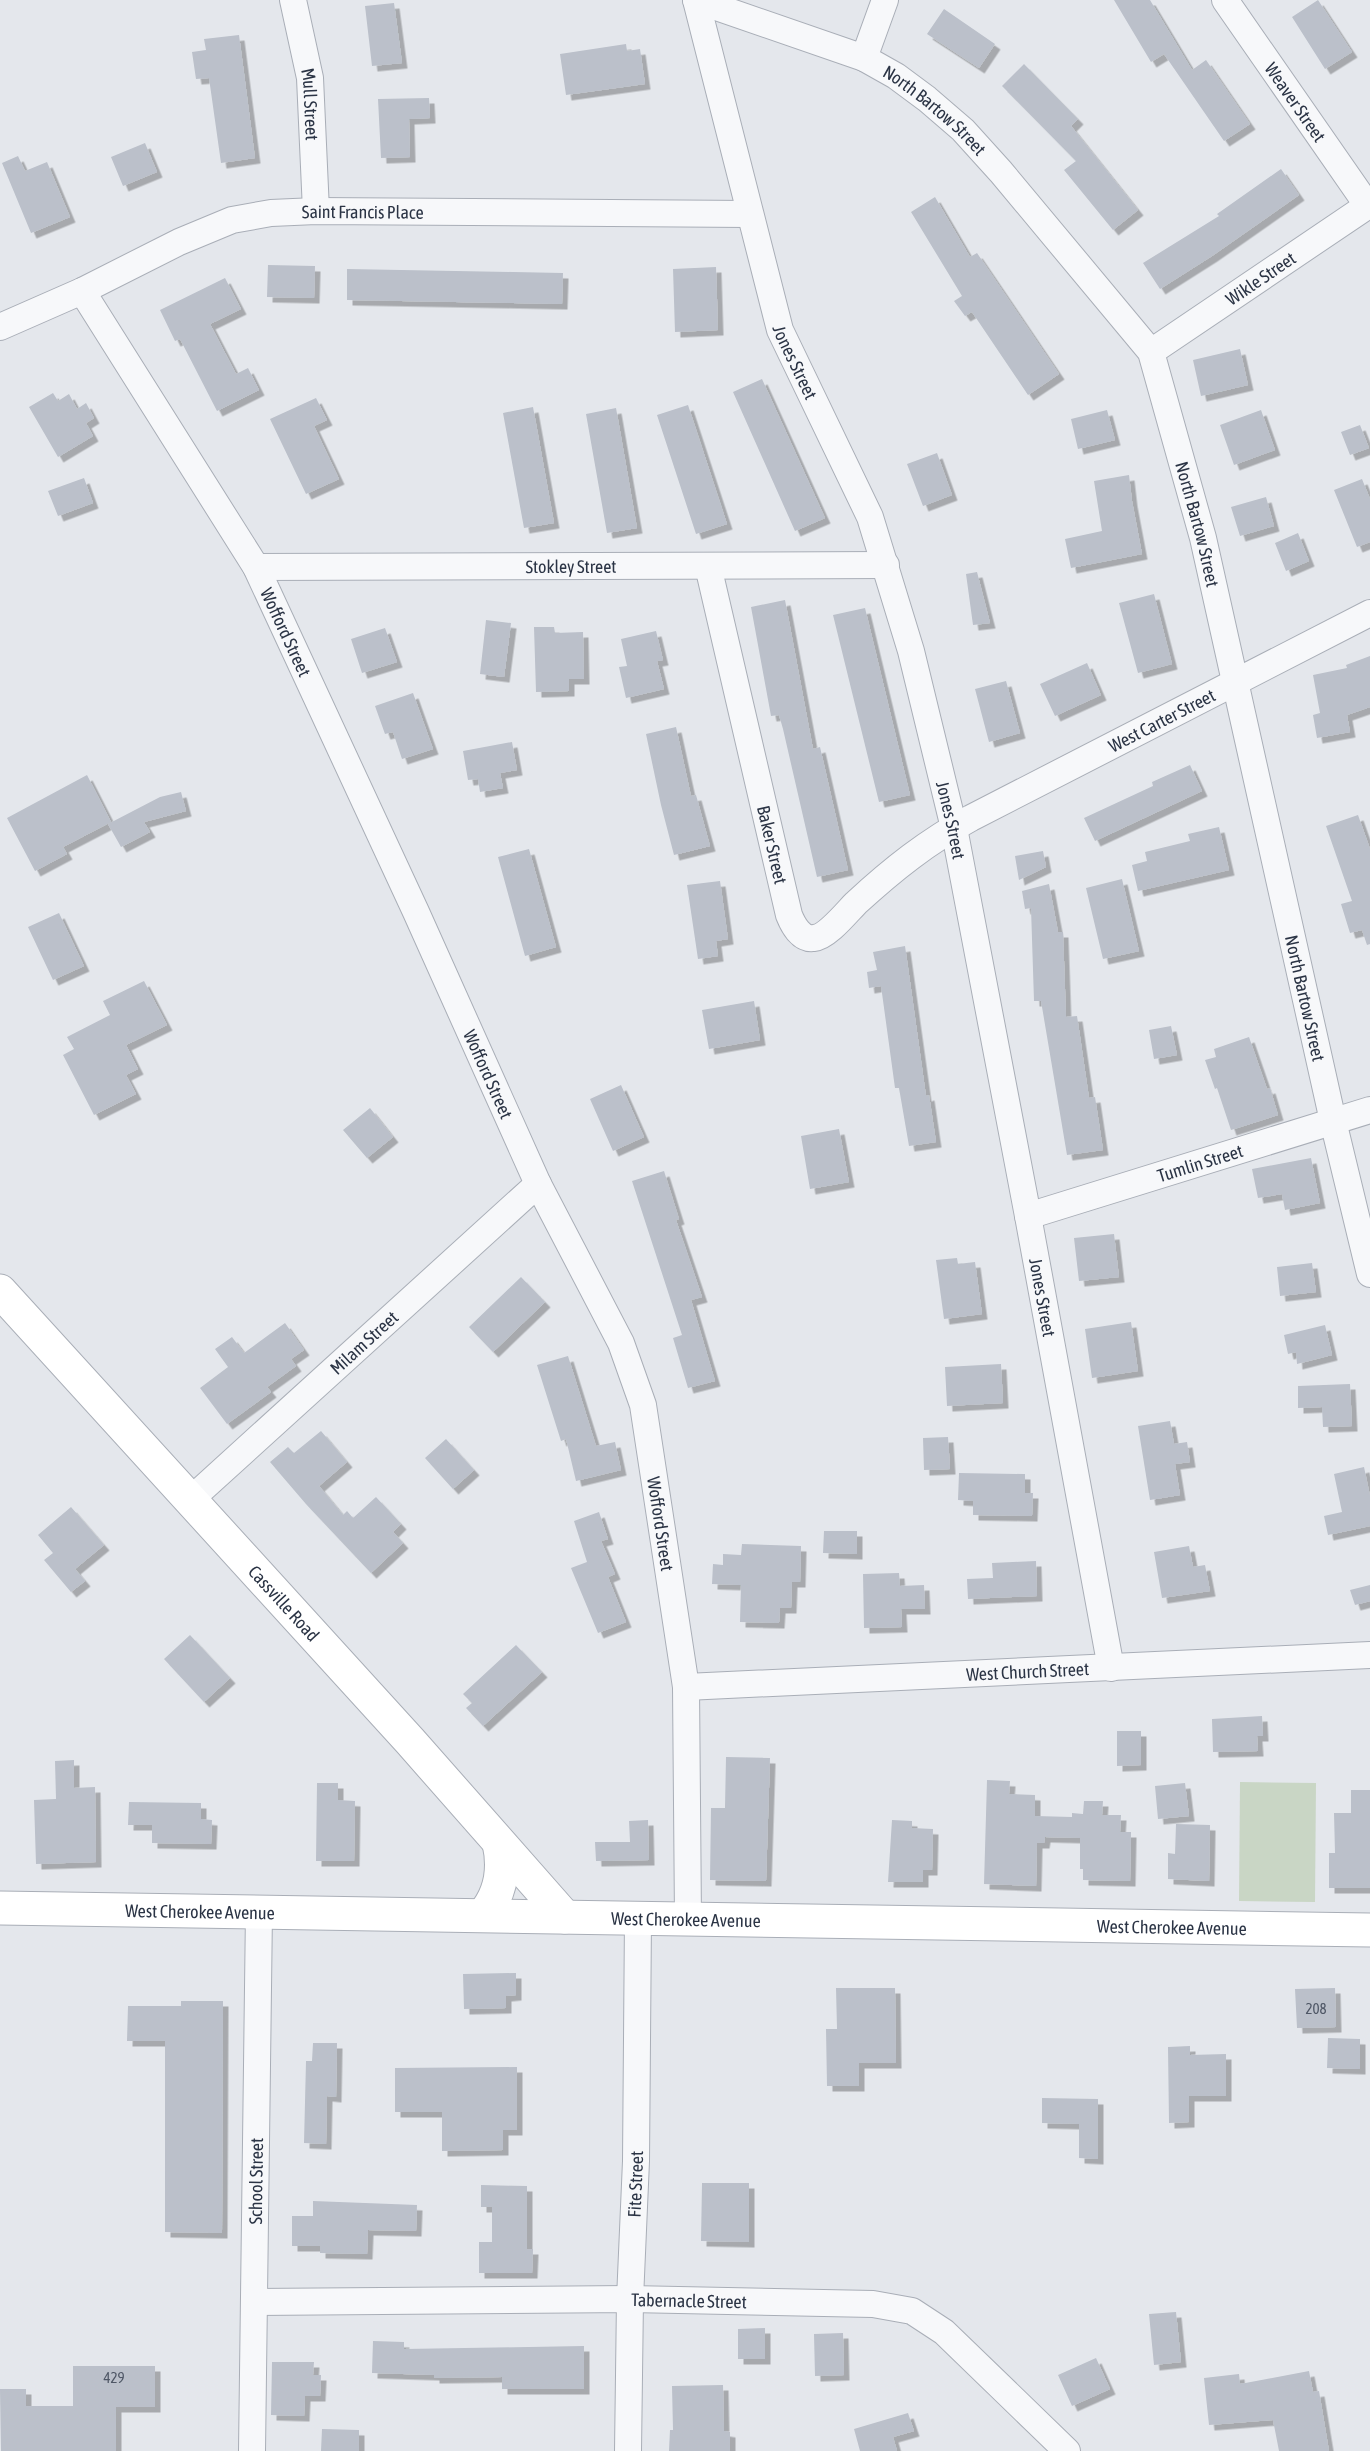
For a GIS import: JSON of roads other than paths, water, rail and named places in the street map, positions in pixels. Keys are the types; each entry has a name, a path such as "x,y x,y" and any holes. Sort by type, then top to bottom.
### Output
{"main road":[{"name":"Cassville Road","path":"0,1291 410,1741 565,1917"},
{"path":"483,1915 492,1903 500,1885 502,1865 499,1843"},
{"name":"West Cherokee Avenue","path":"0,1908 1370,1930"}],"street":[{"name":"Mull Street","path":"293,0 310,78 316,211"},
{"name":"North Bartow Street","path":"696,0 864,58 896,76 963,130 1001,172 1151,352 1203,538 1333,1122 1370,1274"},
{"name":"Jones Street","path":"696,0 780,330 870,517 911,651 954,828 1111,1668"},
{"path":"864,58 885,0"},
{"name":"Weaver Street","path":"1225,0 1369,205"},
{"name":"Wikle Street","path":"1151,352 1369,205"},
{"name":"Saint Francis Place","path":"0,327 82,291 179,242 232,220 271,213 316,211 749,214"},
{"name":"Wofford Street","path":"82,291 256,567 421,923 538,1184 621,1343 643,1405 686,1687 688,1919"},
{"name":"Stokley Street","path":"256,567 886,565"},
{"name":"Baker Street","path":"708,566 789,915 794,926 803,936 813,938 824,934 925,844 954,828"},
{"name":"West Carter Street","path":"954,828 1370,613"},
{"name":"Tumlin Street","path":"1028,1216 1370,1110"},
{"name":"Milam Street","path":"189,1501 538,1184"},
{"name":"West Church Street","path":"686,1687 1370,1655"},
{"name":"School Street","path":"252,2451 260,1911"},
{"name":"Fite Street","path":"628,2451 630,2299 636,2161 638,1918"},
{"name":"Tabernacle Street","path":"255,2302 630,2299 873,2304 912,2311 944,2332 1067,2451"}]}
